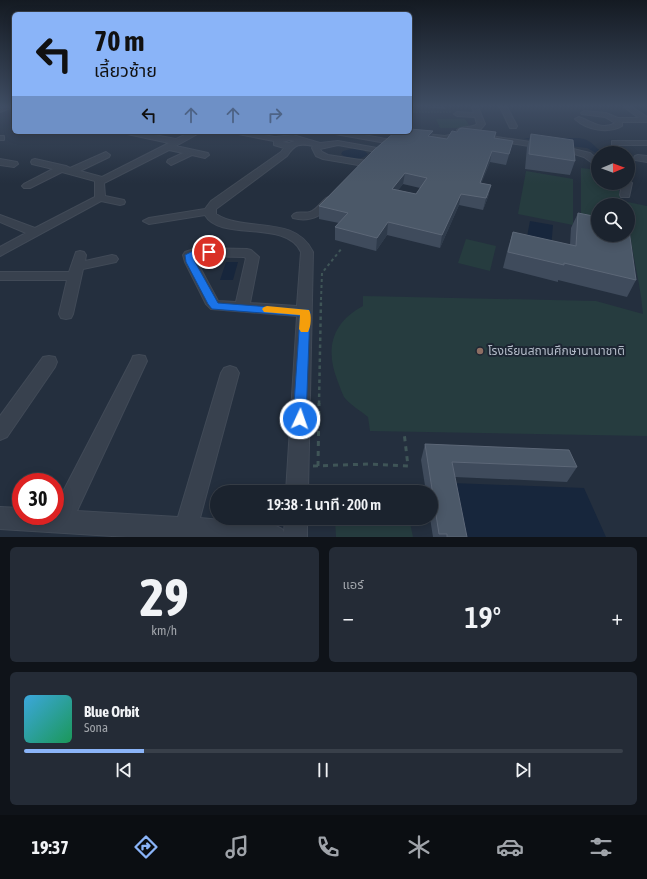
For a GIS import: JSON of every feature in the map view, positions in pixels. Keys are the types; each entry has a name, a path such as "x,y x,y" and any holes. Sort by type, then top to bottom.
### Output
{"street":[{"path":"415,132 445,138 466,134 561,148 587,155 591,158"},
{"path":"135,134 173,144 190,152 205,155"},
{"path":"100,198 99,182 193,134"},
{"path":"249,134 292,142 313,144 338,143 376,150"},
{"path":"345,134 355,136 390,137"},
{"path":"376,134 390,137"},
{"path":"346,144 355,136"},
{"path":"356,171 390,137"},
{"path":"292,142 284,154 211,206 210,211 211,216 222,224 282,231 290,235 306,248 308,252 297,485"},
{"path":"615,143 647,142"},
{"path":"313,144 319,154 326,157 364,163"},
{"path":"171,162 190,152"},
{"path":"27,186 106,155"},
{"path":"0,162 14,164"},
{"path":"35,162 104,180"},
{"path":"625,195 626,190"},
{"path":"297,216 316,215 336,193"},
{"path":"0,252 100,198 120,202"},
{"path":"149,221 210,211"},
{"path":"0,218 36,232"},
{"path":"242,307 252,257 251,254 197,252 189,255 190,262 213,304 220,307 242,307 305,312"},
{"path":"0,276 77,266 112,259"},
{"path":"66,314 77,266"},
{"path":"64,513 139,361"},
{"path":"0,431 49,362"},
{"path":"199,532 230,373"},
{"path":"0,518 12,519"},
{"path":"64,521 274,537"},
{"path":"296,525 296,537"}],"path":[{"path":"318,466 322,273 342,248"},
{"path":"297,465 318,466 369,464 408,466 404,432"}],"green space":[{"path":"581,168 591,169 591,190 619,190 620,198 591,198 591,225 581,223"},
{"path":"526,171 573,179 573,225 518,214"},
{"path":"635,204 647,206 647,436 370,431 368,417 344,397 334,370 332,348 338,329 352,313 363,306 363,296 596,301 643,314 631,242 635,242"},
{"path":"466,239 496,246 490,271 458,263"},
{"path":"335,525 410,525 413,537 336,537"}],"water":[{"path":"524,138 579,138 587,140 595,146 591,146 591,150 587,148 537,142"},
{"path":"355,148 363,150 368,154 362,158 354,159 347,158 341,154 343,151"},
{"path":"530,221 553,225 551,248 526,242"},
{"path":"226,262 238,262 233,280 220,280"},
{"path":"452,483 584,488 606,537 462,537"}],"building":[{"path":"432,132 428,136 447,139 451,132 496,132 494,138 513,141 509,154 492,151 480,183 491,185 486,198 461,194 442,235 388,222 377,238 335,227 348,213 319,206 374,150 393,134","holes":["405,173 427,178 416,194 392,189"]},
{"path":"531,134 573,140 575,161 529,154"},
{"path":"578,213 591,216 591,242 631,242 636,280 564,263 564,265 508,252 513,232 576,246"},
{"path":"425,444 569,450 577,467 452,462 467,537 447,537 447,534 439,534 438,525 438,485 431,485"}],"slow traffic":[{"path":"267,309 305,312 304,329"}],"place":[{"name":"โรงเรียนสถานศึกษานานาชาติ","path":"480,351"}],"route":[{"path":"209,252 197,252 189,255 190,262 213,304 216,306 305,312 300,419"}]}
